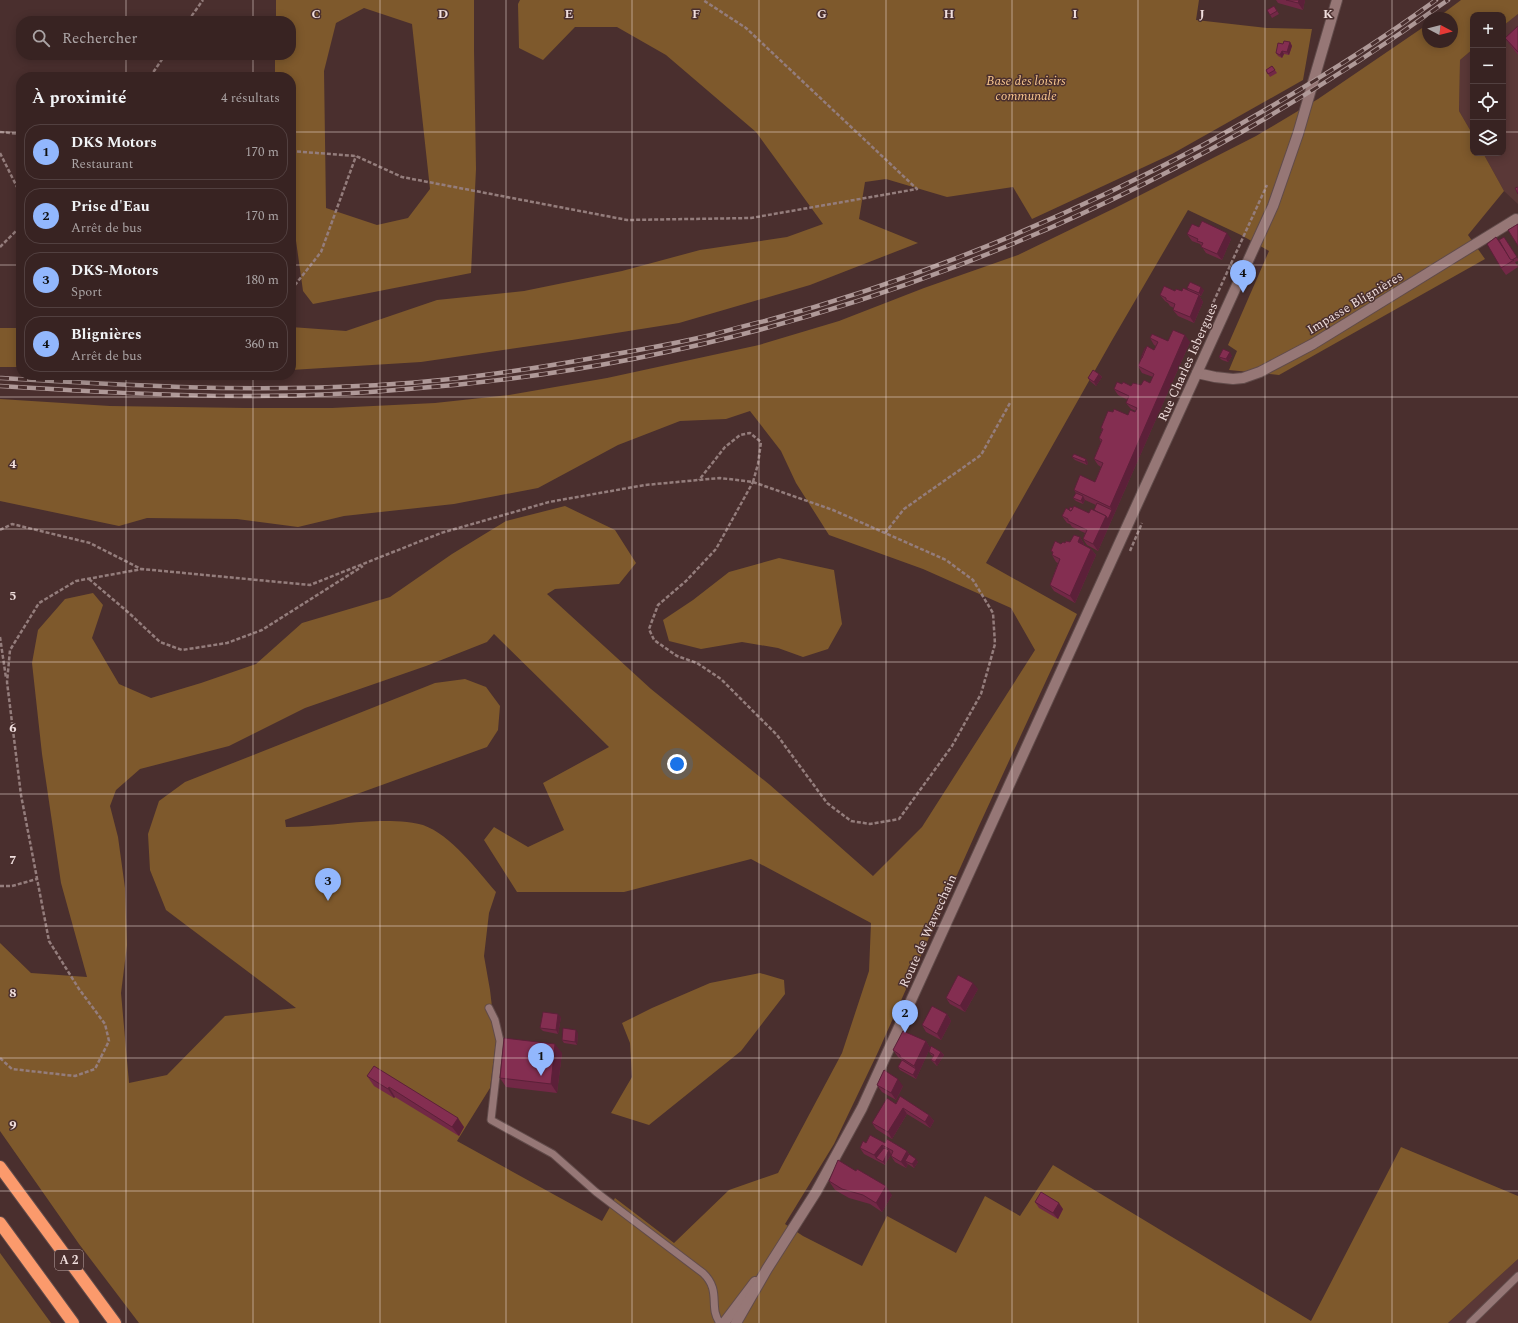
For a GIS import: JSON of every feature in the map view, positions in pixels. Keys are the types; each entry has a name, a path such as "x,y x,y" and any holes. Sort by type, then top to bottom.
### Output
{"highway":[{"name":"A 2","path":"0,1167 115,1323"},
{"name":"A 2","path":"0,1223 73,1323"}],"main road":[{"name":"Rue Charles Isbergues","path":"1086,616 1278,193 1298,134 1337,0"},
{"name":"Impasse Blignières","path":"1197,373 1233,379 1243,378 1260,372 1313,344 1516,219"},
{"name":"Route de Wavrechain","path":"736,1323 767,1269 816,1192 862,1108 1086,616"},
{"name":"Route de Wavrechain","path":"724,1323 748,1290 767,1269"}],"lane":[{"path":"489,1008 500,1040 490,1120 553,1154 596,1192 703,1273 712,1284 714,1290 716,1315 720,1323"},
{"path":"1470,1323 1518,1276"}],"path":[{"path":"192,16 203,0"},
{"path":"296,151 356,156 402,177 627,220 751,218 917,189 746,28 703,0"},
{"path":"153,72 162,60"},
{"path":"0,132 16,134"},
{"path":"0,153 16,185"},
{"path":"296,283 320,252 356,156"},
{"path":"0,247 16,231"},
{"path":"885,533 904,509 981,455 1010,403"},
{"path":"7,682 10,650 39,603 76,581 142,569 310,586 442,533 549,502 645,485 699,480 720,478 753,482 833,510 946,560 973,580 993,613 995,644 981,694 952,746 899,819 870,824 851,821 827,803 777,735 721,679 697,663 677,656 654,640 649,629 658,605 686,581 716,549 753,482 758,464 761,442 750,433 740,434 725,447 699,480"},
{"path":"0,530 12,524 90,543 142,569"},
{"path":"88,579 129,613 160,642 182,650 227,643 262,630 367,564"},
{"path":"0,637 22,795 49,941 79,989 105,1024 109,1041 95,1069 75,1076 12,1069 0,1058"},
{"path":"0,886 12,886 37,879"}],"shaded area":[{"path":"1518,14 1518,204 1504,191 1485,156 1506,156 1506,24"},
{"path":"1470,52 1470,130 1459,111 1460,60"},
{"path":"1518,1259 1518,1323 1448,1323"}],"green space":[{"path":"276,0 474,0 476,169 471,273 313,304 303,291 296,241 296,72 275,72 275,60 296,60 296,16 276,16","holes":["364,8 412,24 430,189 408,218 377,225 326,208 324,71 336,23"]},
{"name":"Base des loisirs communale","path":"520,0 1199,0 1196,20 1267,28 1312,29 1303,80 1172,154 1032,219 1013,187 947,197 886,179 865,182 859,219 918,243 810,285 679,323 421,362 296,370 296,327 346,331 437,300 524,291 622,271 700,250 787,237 823,224 756,132 666,55 617,27 575,27 543,60 519,48 518,4"},
{"path":"1461,0 1518,0 1518,14 1506,24 1506,12 1470,12 1470,52 1460,60 1459,111 1470,130 1470,156 1485,156 1504,191 1468,235 1485,259 1279,375 1229,370 1237,351 1228,345 1269,251 1241,235 1188,210 1111,342 986,563 1077,614 978,828 878,1052 834,1144 785,1224 803,1236 862,1266 887,1216 956,1253 985,1196 1020,1216 1053,1165 1311,1321 1401,1147 1518,1196 1518,1259 1448,1323 139,1323 79,1244 0,1131 0,943 31,973 87,977 61,883 42,754 32,663 38,630 65,599 93,593 103,605 92,638 119,684 151,698 256,664 302,623 390,597 452,554 506,521 565,506 615,530 636,563 619,584 555,589 547,594 651,689 770,785 873,876 922,827 1035,650 1011,608 923,569 829,535 796,483 781,451 750,411 726,419 680,421 618,445 538,488 454,504 344,516 298,527 237,519 147,518 119,526 0,501 0,399 110,406 246,408 332,408 435,403 509,395 607,378 759,345 839,321 924,288 1018,255 1121,205 1256,136 1318,99 1422,28 1422,48 1458,48 1458,12 1445,12","holes":["494,634 609,747 543,783 564,830 528,847 494,827 484,840 517,892 624,892 751,859 871,923 869,971 842,1053 778,1173 729,1190 674,1243 615,1198 602,1221 457,1141 490,1088 496,1041 484,956 489,913 496,892 463,854 444,837 423,825 407,822 380,821 286,827 285,820 487,747 498,730 500,706 486,687 465,679 435,683 185,782 159,801 148,834 150,870 166,910 296,1008 225,1016 167,1075 129,1083 121,993 127,945 125,888 118,837 110,806 116,790 140,769 229,746 305,708 426,666 487,642"]},
{"path":"0,328 16,328 16,367 0,367"},
{"path":"779,558 834,570 842,624 828,649 803,657 778,648 742,642 701,649 669,641 663,620 693,600 729,572"},
{"path":"760,973 784,980 785,994 741,1051 649,1125 611,1113 632,1077 630,1043 622,1023 652,1008 710,983"},
{"path":"0,1253 51,1323 0,1323"}],"building":[{"path":"1286,0 1299,0 1298,3"},
{"path":"1274,6 1277,11 1270,15 1267,10"},
{"path":"1518,26 1518,52 1506,39 1506,37"},
{"path":"1284,41 1290,42 1287,52 1282,51 1280,55 1276,53 1278,43 1283,44"},
{"path":"1272,66 1275,70 1268,74 1266,70"},
{"path":"1518,187 1518,194 1515,188"},
{"path":"1202,221 1227,233 1217,254 1201,247 1203,243 1187,234 1192,224 1199,227"},
{"path":"1518,224 1518,246 1508,230"},
{"path":"1496,237 1510,258 1514,260 1501,268 1487,244"},
{"path":"1504,237 1517,257 1512,260 1499,240"},
{"path":"1190,282 1201,287 1199,293 1187,288"},
{"path":"1164,286 1175,291 1176,289 1182,291 1183,288 1199,295 1190,317 1173,310 1175,304 1166,300 1166,298 1160,295"},
{"path":"1173,330 1185,335 1110,507 1074,490 1080,475 1095,482 1103,463 1094,459 1102,440 1099,438 1103,429 1101,428 1108,411 1113,412 1114,409 1128,415 1130,410 1135,412 1137,408 1126,403 1129,396 1114,389 1117,382 1122,384 1123,382 1131,386 1133,383 1141,385 1144,380 1150,383 1154,374 1138,366 1147,346 1154,350 1158,342 1150,338 1152,334 1168,341"},
{"path":"1223,349 1230,352 1226,359 1219,357"},
{"path":"1093,370 1099,374 1094,382 1088,378"},
{"path":"1074,454 1086,459 1085,462 1072,457"},
{"path":"1076,493 1083,496 1081,501 1073,498"},
{"path":"1097,503 1112,510 1108,519 1106,516 1094,510"},
{"path":"1074,506 1089,513 1091,509 1106,516 1093,544 1083,539 1087,530 1068,521 1068,519 1062,516 1066,508 1071,511"},
{"path":"1074,535 1080,537 1078,542 1091,549 1070,596 1050,585 1060,559 1052,555 1053,552 1051,551 1055,541 1061,544 1063,542 1065,543 1066,541 1070,542"},
{"path":"958,975 973,983 960,1006 946,998"},
{"path":"932,1006 947,1014 937,1034 922,1025"},
{"path":"543,1012 558,1014 556,1030 540,1028"},
{"path":"563,1028 576,1030 575,1042 562,1040"},
{"path":"903,1031 926,1041 914,1066 900,1057 900,1055 893,1050"},
{"path":"504,1038 555,1044 551,1084 500,1078"},
{"path":"931,1046 941,1052 935,1062 931,1060 934,1055 929,1052"},
{"path":"902,1060 916,1069 913,1075 898,1067"},
{"path":"374,1066 458,1118 452,1127 389,1087 388,1089 367,1076"},
{"path":"884,1070 898,1079 891,1093 877,1085"},
{"path":"900,1096 929,1115 925,1122 903,1108 888,1132 872,1123 887,1098 896,1104"},
{"path":"870,1135 885,1143 887,1139 907,1151 901,1162 891,1156 893,1151 882,1145 874,1155 860,1148 863,1141 866,1143"},
{"path":"884,1148 889,1150 883,1162 876,1158"},
{"path":"909,1154 916,1159 912,1164 905,1161"},
{"path":"838,1160 886,1186 876,1203 863,1195 842,1189 829,1181"},
{"path":"1041,1192 1059,1203 1053,1213 1035,1202"}],"railway":[{"path":"39,380 224,388 313,388 388,385 447,380 564,363 698,338 765,321 822,305 934,267 1097,198 1203,145 1263,111 1351,58 1436,0"},
{"path":"0,386 123,393 215,396 307,395 408,389 549,373 687,347 822,312 955,267 1084,213 1209,150 1330,79 1448,0"},
{"path":"0,378 16,379"}],"place":[{"name":"Blignières","path":"1243,293"},
{"name":"DKS-Motors","path":"328,901"},
{"name":"Prise d'Eau","path":"905,1033"},
{"name":"DKS Motors","path":"541,1076"}]}
